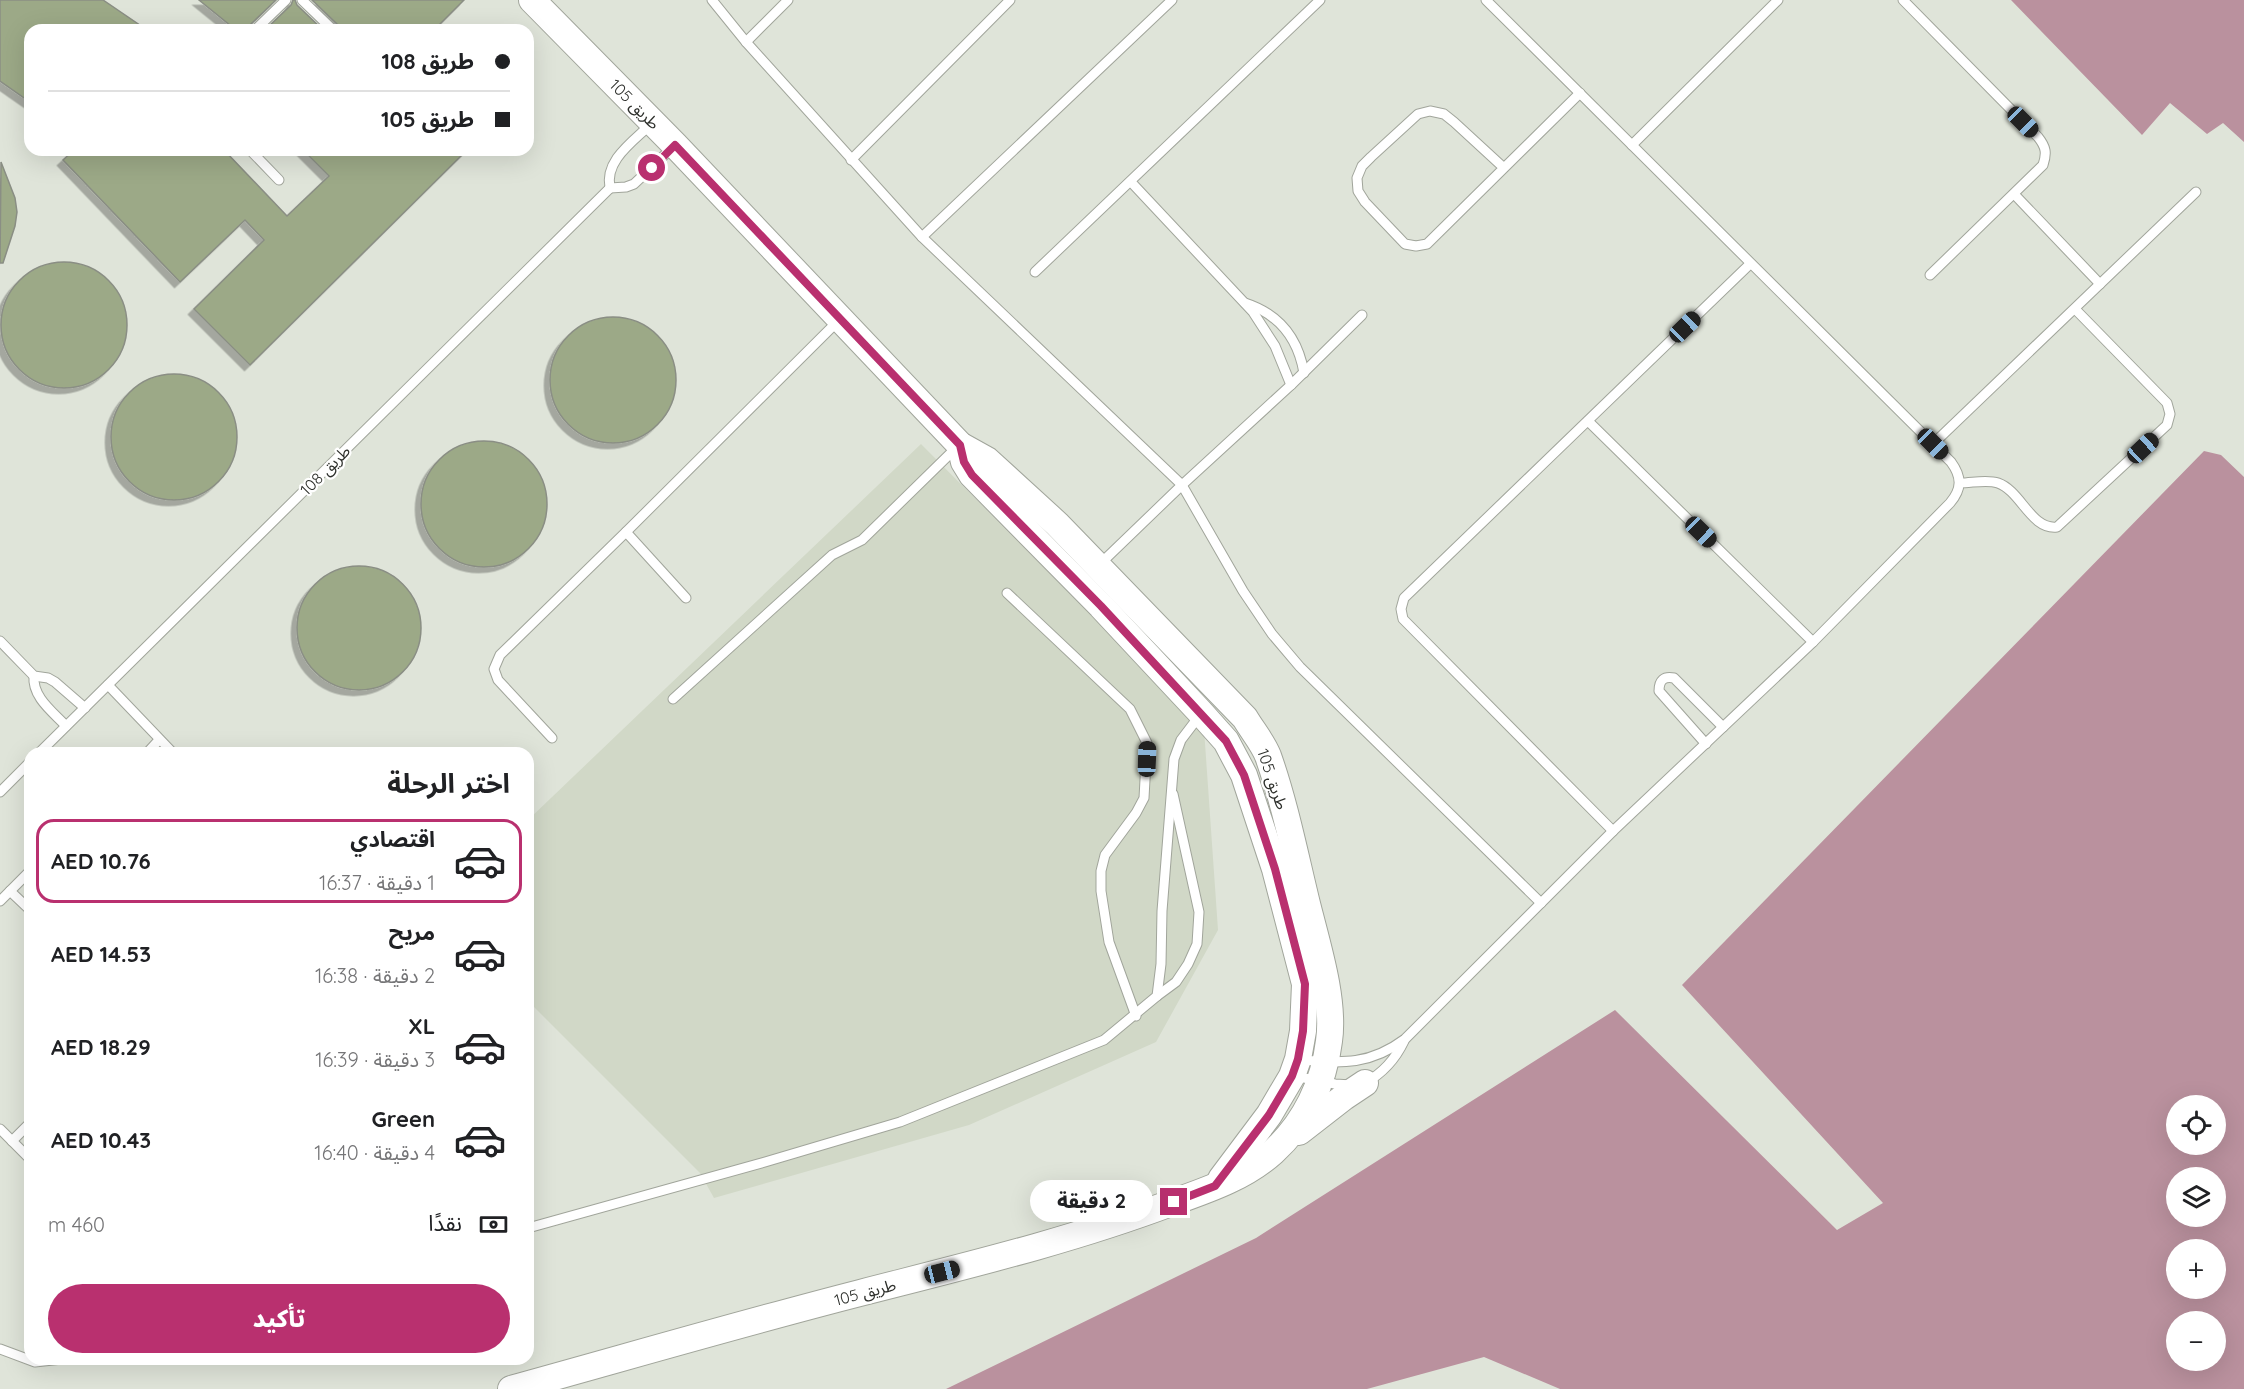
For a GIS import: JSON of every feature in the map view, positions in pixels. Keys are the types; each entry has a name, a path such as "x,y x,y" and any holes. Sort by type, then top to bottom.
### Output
{"street":[{"name":"طريق 105","path":"511,1389 788,1312 1031,1249 1132,1218 1246,1172 1273,1152 1292,1131 1308,1107 1323,1072 1331,1017 1288,824 1267,753 1245,718 1099,565 987,460 960,445 675,145 532,0"},
{"name":"طريق 105","path":"960,445 964,462 972,475 1101,606 1201,713 1226,741 1244,775 1275,869 1305,984 1303,1031 1295,1068 1243,1151 1215,1186"},
{"path":"1101,606 1119,587"},
{"path":"1201,713 1221,693"},
{"path":"1273,1152 1344,1096 1365,1083"}],"lane":[{"path":"261,24 286,0"},
{"path":"302,0 327,24"},
{"path":"712,0 746,42 922,237 1182,484 1243,591 1279,643 1300,667 1541,903"},
{"path":"746,42 788,0"},
{"path":"994,0 1002,8"},
{"path":"851,160 1010,0"},
{"path":"922,237 1172,0"},
{"path":"1035,272 1320,0"},
{"path":"1295,1068 1323,1072 1368,1059 1394,1047 1405,1039 1613,831 1813,642 1950,503 1957,494 1960,483 1958,471 1933,444 1486,0"},
{"path":"1632,145 1778,0"},
{"path":"1903,0 2044,145 2046,155 2043,165 1930,275"},
{"path":"1504,168 1444,114 1430,111 1418,114 1407,122 1362,166 1358,178 1358,191 1365,202 1406,244 1416,246 1427,244 1580,93"},
{"path":"610,188 612,164 652,123"},
{"name":"طريق 108","path":"45,747 610,188 626,188 634,184 675,145"},
{"path":"256,156 279,180"},
{"path":"1131,182 1261,323 1275,346 1291,385"},
{"path":"1933,444 2196,192"},
{"path":"2014,194 2100,284"},
{"path":"1613,831 1403,619 1401,609 1404,598 1750,264"},
{"path":"1243,302 1263,310 1280,322 1297,345 1304,373"},
{"path":"1960,483 1999,483 2043,525 2057,527 2167,425 2170,414 2167,403 2075,309"},
{"path":"1099,565 1182,484 1304,373 1362,315"},
{"path":"552,738 498,680 494,669 500,655 840,318"},
{"path":"1588,422 1813,642"},
{"path":"673,699 831,555 862,540 960,445"},
{"path":"626,532 686,598"},
{"path":"1006,593 1130,709 1147,743 1144,798 1106,855 1101,871 1101,891 1109,942 1136,1016"},
{"path":"0,641 34,676 48,678 55,682 85,708"},
{"path":"34,676 33,683 38,696 66,726"},
{"path":"1706,744 1662,696 1659,684 1662,679 1674,678 1723,727"},
{"path":"108,685 167,747"},
{"path":"1157,996 1174,759 1181,740 1201,713"},
{"path":"153,747 159,740"},
{"path":"0,792 24,768"},
{"path":"534,1226 900,1122 1104,1040 1176,982 1197,944 1199,912 1171,782"},
{"path":"0,901 24,877"},
{"path":"10,891 24,904"},
{"path":"1295,1068 1323,1072 1335,1084 1365,1083 1389,1065 1405,1039"},
{"path":"0,1129 24,1153"},
{"path":"12,1141 24,1130"},
{"path":"0,1349 24,1358"}],"shaded area":[{"path":"2011,0 2244,0 2244,142 2223,123 2207,134 2170,103 2142,135"},
{"path":"921,444 1204,729 1218,930 1156,1042 969,1125 714,1198 700,1173 534,1007 534,814"},
{"path":"2204,451 2221,455 2244,477 2244,1389 1560,1389 1484,1357 1367,1389 946,1389 1256,1238 1615,1010 1837,1230 1883,1203 1682,985"}],"building":[{"path":"0,0 103,0 138,24 24,24 24,98 0,81"},
{"path":"199,0 276,0 251,24 229,24"},
{"path":"295,0 297,5 317,24 271,24"},
{"path":"312,0 464,0 440,24 337,24"},
{"path":"67,156 230,156 287,216 329,176 309,156 461,156 250,365 194,309 264,240 245,220 180,282 63,160"},
{"path":"1,162 15,198 17,212 3,263 0,263"},
{"path":"64,262 88,267 108,281 122,301 127,325 122,349 108,369 88,383 64,388 40,383 20,369 6,349 1,325 6,301 20,281 40,267"},
{"path":"613,317 637,322 657,336 671,356 676,380 671,404 657,424 637,438 613,443 589,438 569,424 555,404 550,380 555,356 569,336 589,322"},
{"path":"174,374 198,379 218,393 232,413 237,437 232,461 218,481 198,495 174,500 150,495 130,481 116,461 111,437 116,413 130,393 150,379"},
{"path":"484,441 508,446 528,460 542,480 547,504 542,528 528,548 508,562 484,567 460,562 440,548 426,528 421,504 426,480 440,460 460,446"},
{"path":"359,566 383,570 403,584 417,604 421,628 417,652 403,672 383,686 359,690 335,686 315,672 301,652 297,628 301,604 315,584 335,570"}],"route":[{"path":"652,168 675,145 960,445 964,462 972,475 1101,606 1201,713 1226,741 1244,775 1275,869 1305,984 1303,1031 1292,1076 1269,1115 1243,1151 1215,1186 1174,1202"}]}
